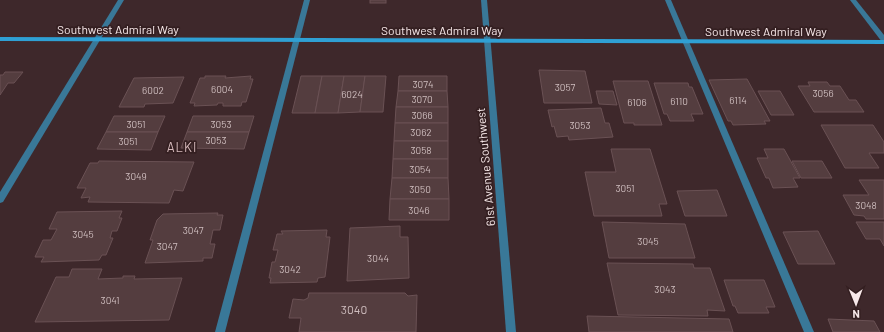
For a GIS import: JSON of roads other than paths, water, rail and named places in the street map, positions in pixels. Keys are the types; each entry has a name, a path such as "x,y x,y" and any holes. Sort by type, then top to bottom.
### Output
{"main road":[{"name":"Southwest Admiral Way","path":"0,39 685,42 884,41"}],"street":[{"path":"0,199 121,0"},
{"path":"220,332 307,0"},
{"name":"61st Avenue Southwest","path":"484,0 510,332"},
{"path":"668,0 809,332"},
{"path":"853,0 884,41"}],"district":[{"name":"ALKI","path":"182,147"}]}
